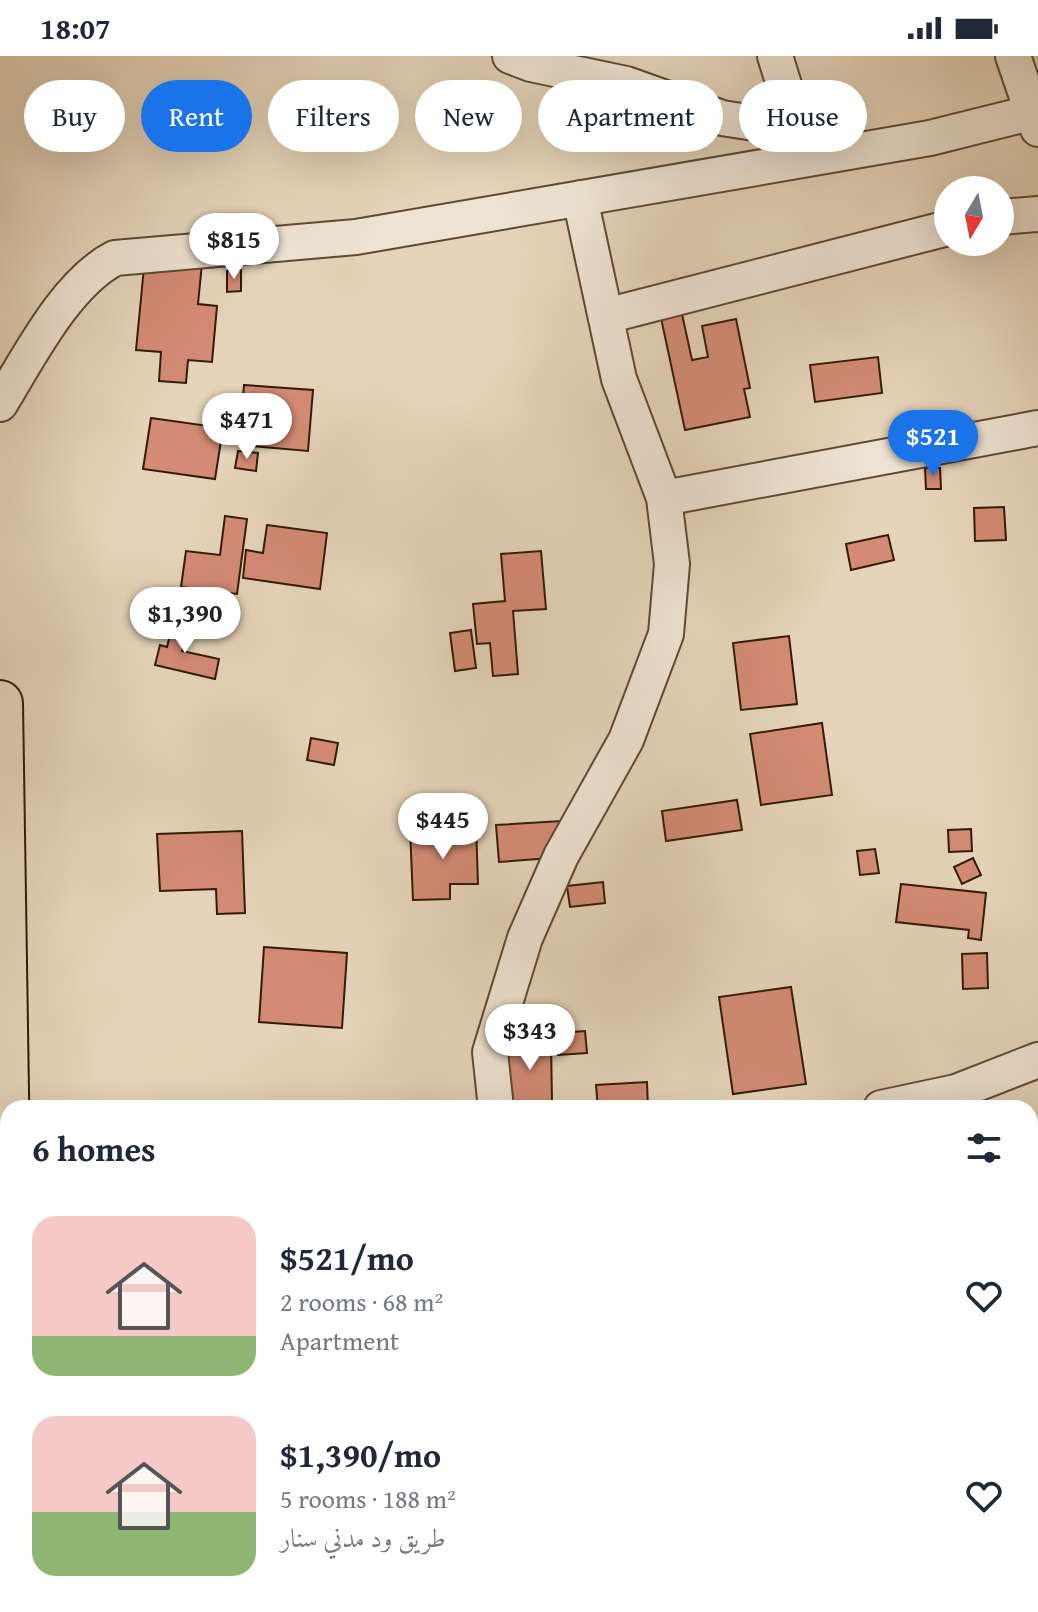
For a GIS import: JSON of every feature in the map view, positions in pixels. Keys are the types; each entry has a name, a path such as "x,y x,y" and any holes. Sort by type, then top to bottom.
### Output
{"highway":[{"path":"0,703 5,1100"}],"street":[{"path":"510,56 531,64 626,84 722,118 739,121"},
{"path":"775,56 783,80"},
{"path":"0,404 43,334 95,269 115,258 356,237 1036,118 1013,56"},
{"path":"806,152 808,159"},
{"path":"495,1100 490,1052 525,938 561,856 626,740 666,634 672,564 664,498 619,379 580,198"},
{"path":"1014,216 1038,214"},
{"path":"606,316 934,232"},
{"path":"664,498 1038,428"},
{"path":"958,1100 1038,1060"}],"building":[{"path":"145,257 202,263 198,304 217,306 212,362 188,360 186,383 159,381 161,352 136,350"},
{"path":"241,270 241,291 227,292 227,271"},
{"path":"682,314 692,360 708,357 702,326 736,319 750,388 744,389 750,417 685,430 661,318"},
{"path":"878,357 882,393 815,402 810,365"},
{"path":"244,385 313,390 308,451 239,445"},
{"path":"151,418 223,428 215,479 143,469"},
{"path":"238,451 258,453 256,471 235,468"},
{"path":"925,468 940,468 941,489 926,489"},
{"path":"1004,507 1006,540 975,541 974,508"},
{"path":"225,516 247,519 237,594 181,587 186,551 220,555"},
{"path":"267,525 327,533 320,589 243,578 246,550 263,553"},
{"path":"888,535 894,560 851,570 846,544"},
{"path":"541,551 546,609 513,611 518,674 493,676 490,643 477,644 473,604 505,601 501,554"},
{"path":"174,619 189,622 182,651 219,659 215,679 155,665 160,645 167,647"},
{"path":"471,630 476,668 455,671 450,633"},
{"path":"789,636 797,704 741,710 733,643"},
{"path":"822,723 832,795 761,805 750,734"},
{"path":"311,738 338,743 334,765 307,760"},
{"path":"737,800 742,830 666,841 662,811"},
{"path":"561,821 564,857 499,862 496,825"},
{"path":"476,826 478,884 450,884 450,899 413,900 410,829"},
{"path":"971,829 972,851 949,852 948,830"},
{"path":"242,831 245,913 217,914 216,889 160,891 157,834"},
{"path":"875,849 879,873 860,875 857,851"},
{"path":"973,858 981,875 962,884 954,867"},
{"path":"603,882 605,903 570,907 567,886"},
{"path":"901,884 986,893 981,940 968,938 969,930 896,922"},
{"path":"264,947 347,953 342,1028 259,1022"},
{"path":"987,953 988,988 963,989 962,954"},
{"path":"791,987 806,1084 733,1094 719,997"},
{"path":"585,1031 587,1053 558,1055 557,1033"},
{"path":"508,1041 551,1041 552,1100 509,1100"},
{"path":"647,1082 648,1100 597,1100 596,1085"}]}
